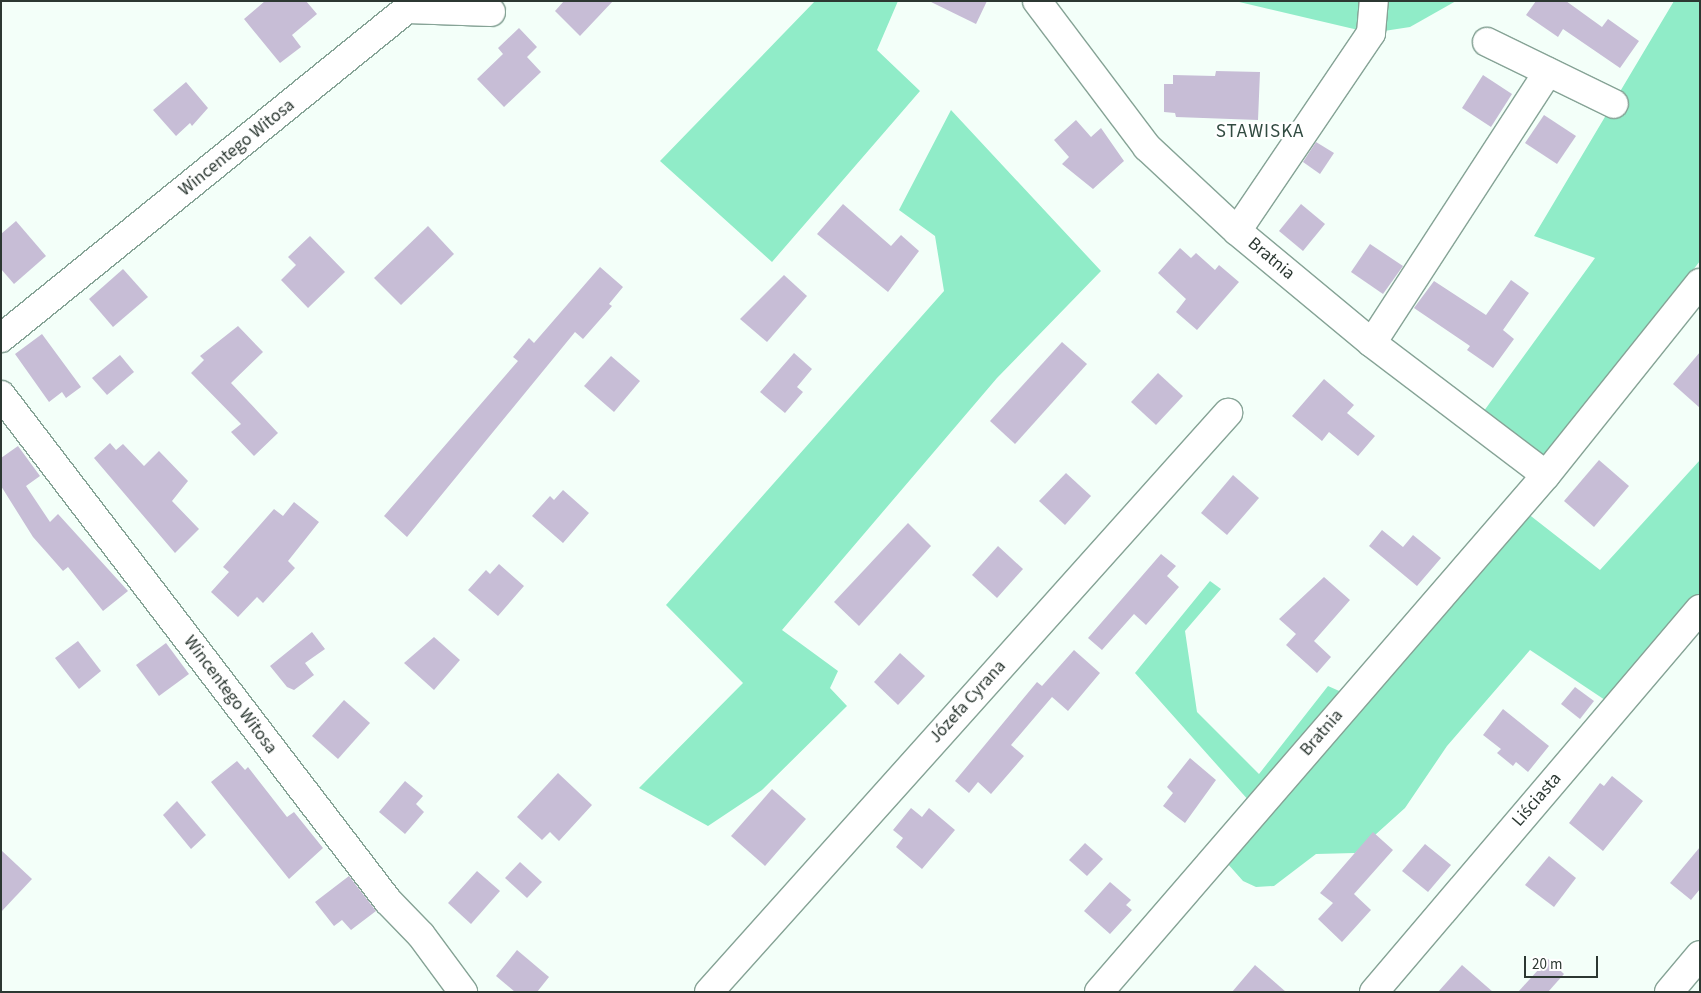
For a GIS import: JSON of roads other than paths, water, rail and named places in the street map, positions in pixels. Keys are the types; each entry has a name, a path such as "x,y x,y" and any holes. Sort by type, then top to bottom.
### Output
{"street":[{"name":"Bratnia","path":"1037,1 1147,147 1237,231 1372,344 1546,475"},
{"path":"1237,231 1371,33 1374,1"},
{"name":"Wincentego Witosa","path":"1,338 407,9 491,12"},
{"path":"1486,42 1614,104"},
{"path":"1372,344 1548,72"},
{"name":"Bratnia","path":"1098,992 1546,475 1700,283"},
{"name":"Wincentego Witosa","path":"1,395 388,901 421,935 463,992"},
{"name":"Józefa Cyrana","path":"709,992 1228,412"},
{"name":"Liściasta","path":"1374,992 1700,609"},
{"path":"1669,992 1700,955"}],"district":[{"name":"STAWISKA","path":"1260,132"}]}
